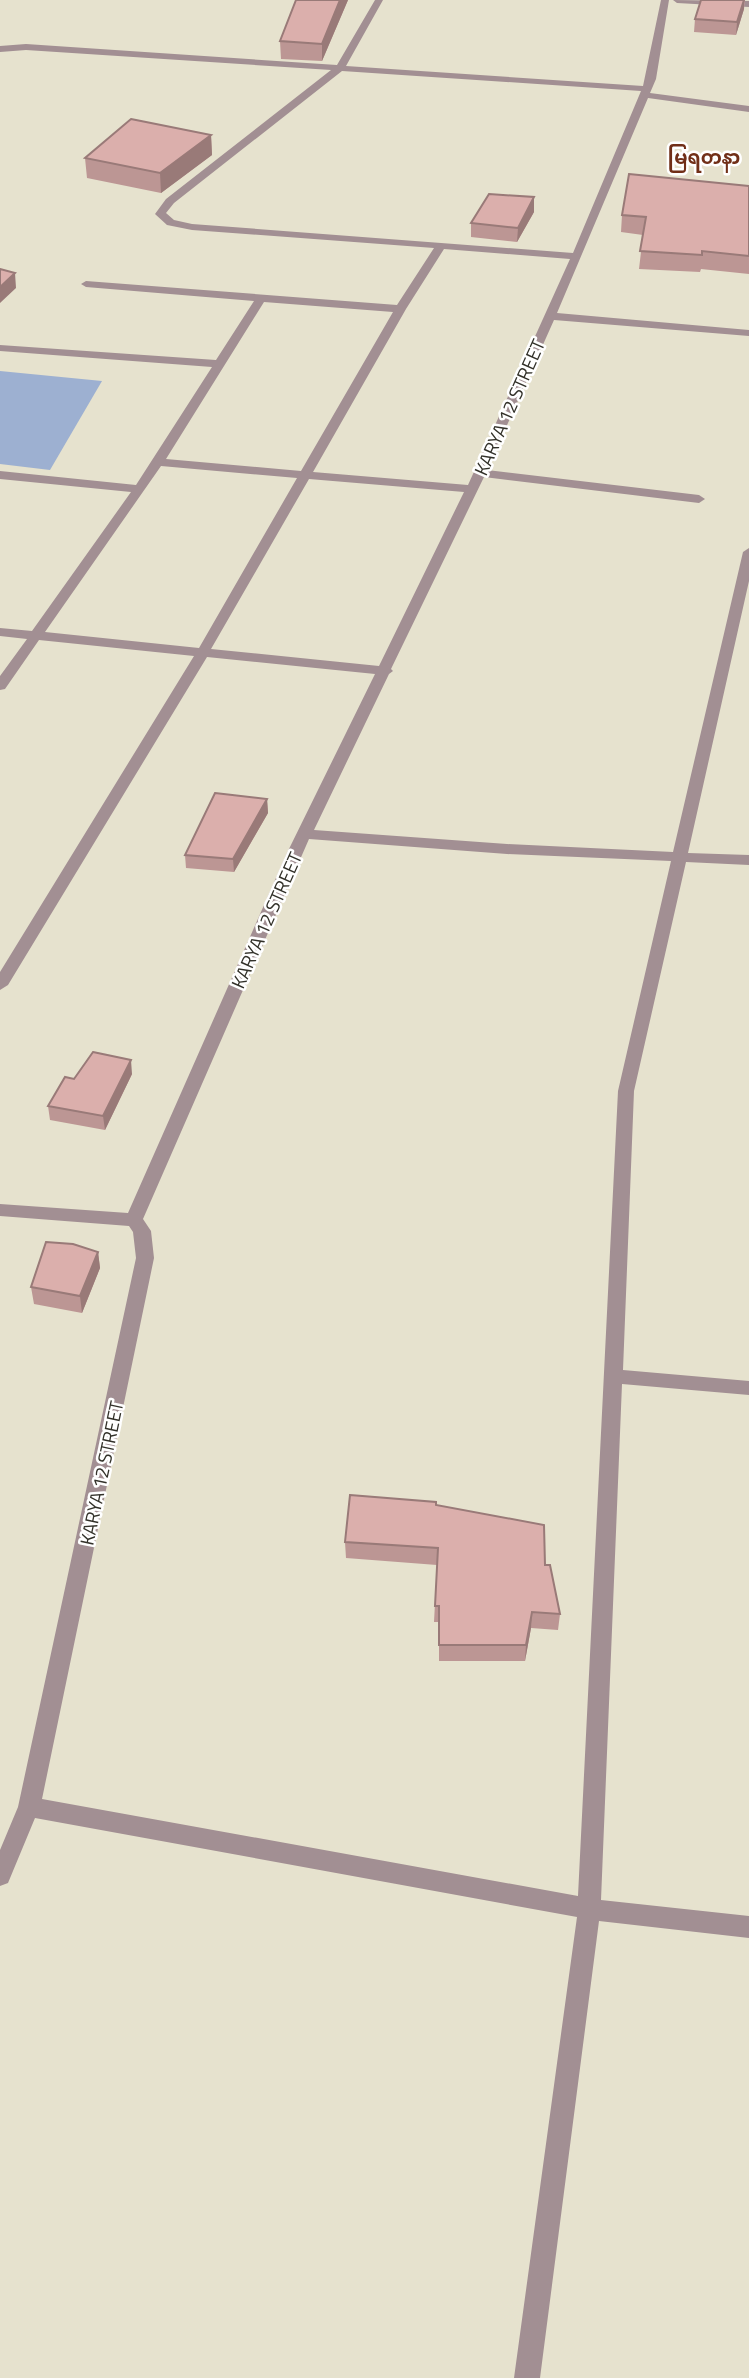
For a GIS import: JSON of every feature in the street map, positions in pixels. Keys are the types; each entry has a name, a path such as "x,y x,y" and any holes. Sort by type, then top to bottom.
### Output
{"street":[{"path":"379,0 341,68 170,201 160,214 170,223 192,227 576,256"},
{"name":"KARYA 12 STREET","path":"0,1876 29,1807 145,1258 142,1231 134,1220 304,834 386,671 550,316 645,92 665,0"},
{"path":"677,0 749,4"},
{"path":"0,49 26,47 645,92 749,109"},
{"path":"0,985 203,652 400,309 440,247"},
{"path":"86,284 400,309"},
{"path":"0,686 158,461 261,298"},
{"path":"550,316 749,333"},
{"path":"0,348 219,363"},
{"path":"158,461 472,489"},
{"path":"480,472 699,499"},
{"path":"0,475 138,489"},
{"path":"527,2378 589,1909 626,1091 745,587 749,552"},
{"path":"0,632 386,671"},
{"path":"304,834 507,849 749,860"},
{"path":"0,1210 134,1220"},
{"path":"613,1376 749,1388"},
{"path":"29,1807 589,1909 749,1927"}],"water":[{"path":"0,371 102,381 50,470 0,464"}],"building":[{"path":"296,0 340,0 322,44 280,41"},
{"path":"701,0 744,0 737,22 695,19"},
{"path":"131,119 211,135 160,173 85,158"},
{"path":"629,174 749,186 749,256 702,251 702,255 640,251 646,217 622,215"},
{"path":"489,194 534,197 518,228 471,223"},
{"path":"0,269 15,273 0,287"},
{"path":"215,793 267,799 233,859 185,855"},
{"path":"93,1052 131,1060 103,1116 48,1106 65,1077 74,1079"},
{"path":"46,1242 73,1244 98,1252 80,1296 31,1287"},
{"path":"350,1495 436,1502 436,1505 544,1525 545,1565 550,1565 560,1614 532,1612 526,1645 439,1645 439,1606 435,1606 438,1548 345,1542"}],"district":[{"name":"မြရတနာ","path":"704,156"}]}
